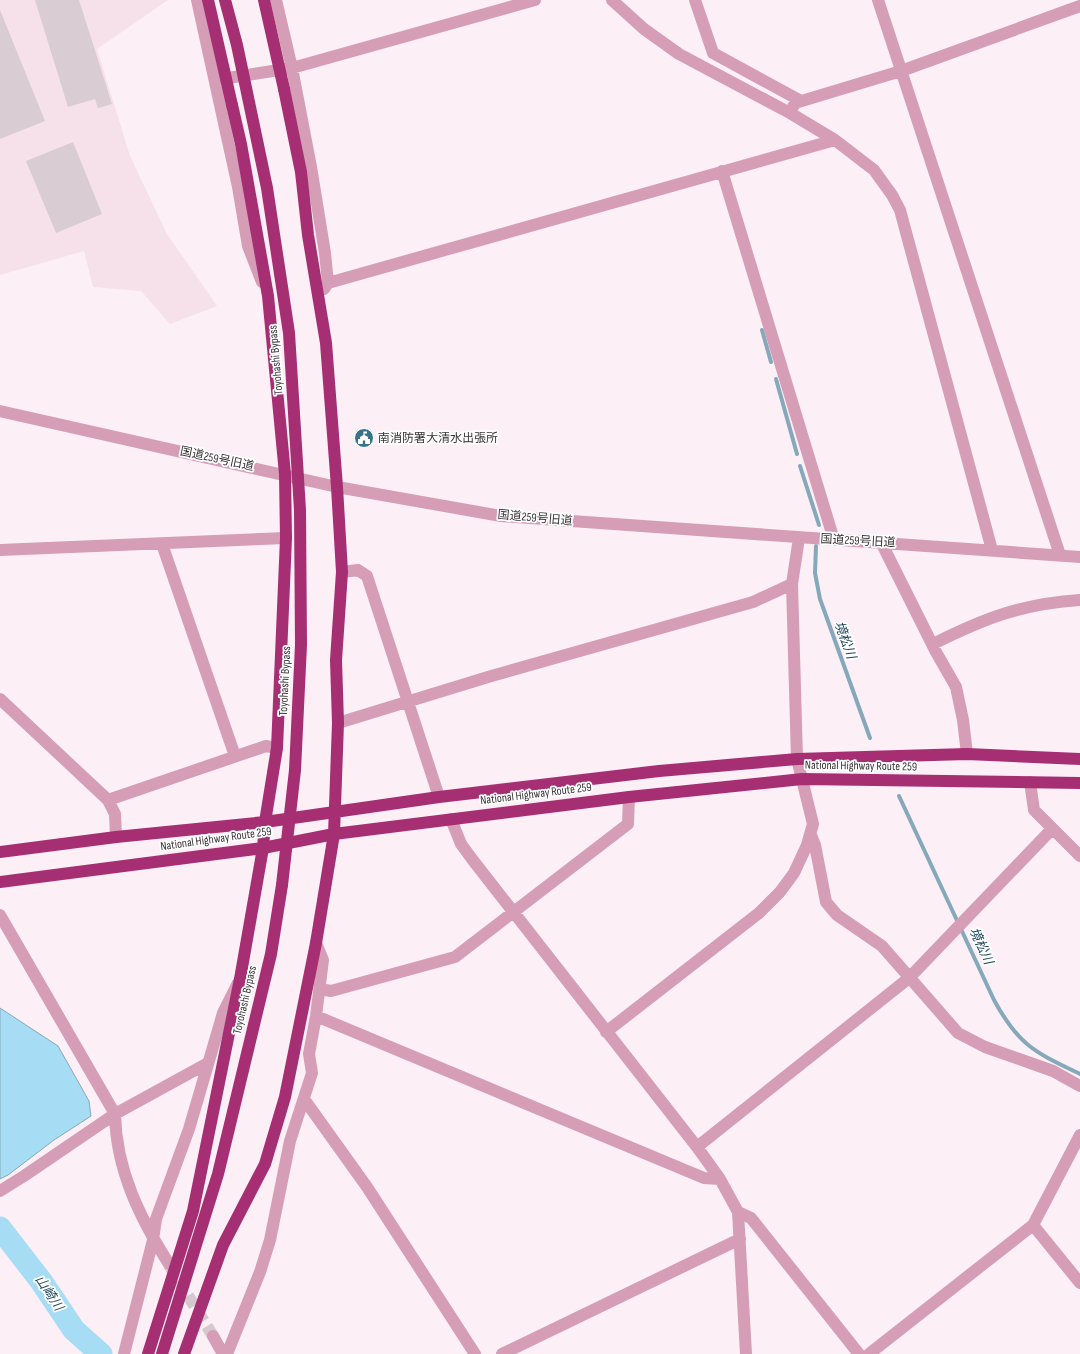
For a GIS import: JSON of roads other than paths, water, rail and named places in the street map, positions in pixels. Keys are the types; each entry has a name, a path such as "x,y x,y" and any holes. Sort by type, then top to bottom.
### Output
{"highway":[{"path":"148,1354 193,1211 240,980 263,848 265,822 277,748 286,538 285,474 268,296 241,144 208,0"},
{"name":"Toyohashi Bypass","path":"162,1354 218,1174 270,954 282,885 295,770 301,645 300,503 288,333 269,203 237,45 225,0"},
{"path":"184,1354 223,1245 265,1164 285,1096 316,943 334,834 338,723 336,660 342,572 326,343 320,297 308,235 301,172 264,0"},
{"name":"National Highway Route 259","path":"0,852 116,837 265,822 439,797 659,771 797,760 967,754 1080,759"},
{"name":"National Highway Route 259","path":"0,882 263,848 334,834 629,797 802,779 1080,783"}],"street":[{"path":"197,0 238,187 248,246 268,296"},
{"path":"276,0 292,68 311,167 325,253 328,283 320,297"},
{"path":"215,80 292,68 535,0"},
{"path":"612,0 644,29 679,54 790,112 835,140 874,170 892,195 900,210 992,550"},
{"path":"695,0 713,53 801,101"},
{"path":"878,0 1060,555"},
{"path":"790,112 795,103 901,71 1080,6"},
{"path":"328,283 835,140"},
{"path":"722,172 834,540"},
{"name":"国道259号旧道","path":"0,411 337,486 501,516 1080,557"},
{"path":"0,550 286,538"},
{"path":"606,1032 759,913 780,892 794,873 811,835 814,824 797,760 792,584 799,538"},
{"path":"881,542 956,687 963,720 967,754"},
{"path":"162,544 235,756"},
{"path":"342,572 358,570 367,576 439,797"},
{"path":"338,723 407,701 753,602 792,584"},
{"path":"933,644 962,629 1004,612 1050,602 1080,600"},
{"path":"0,700 108,800 115,814 116,837"},
{"path":"108,800 266,746 277,748"},
{"path":"1030,782 1034,810 1080,856"},
{"path":"320,989 331,991 455,957 628,824 629,797"},
{"path":"451,819 461,844 697,1147 720,1179 738,1212 746,1354"},
{"path":"697,1147 909,978 1052,828"},
{"path":"811,835 815,845 826,902 837,915 882,946 958,1033 985,1048 1053,1071 1080,1086"},
{"path":"0,915 115,1114 115,1133 135,1206 153,1240 169,1264"},
{"path":"227,1354 260,1272 270,1240 290,1141 312,1073 309,1054 316,1016 323,960 316,943"},
{"path":"124,1354 153,1240 156,1219 189,1129 222,1014 240,980"},
{"path":"316,1016 704,1178 720,1179"},
{"path":"0,1191 115,1114 208,1063"},
{"path":"304,1099 367,1187 475,1354"},
{"path":"869,1354 1033,1225 1080,1135"},
{"path":"738,1212 751,1218 859,1354"},
{"path":"1033,1225 1080,1283"},
{"path":"502,1354 740,1239"},
{"path":"213,1336 223,1354"}],"water":[{"path":"0,1008 58,1046 89,1101 91,1116 54,1140 8,1175 0,1179"}],"waterway":[{"name":"境松川","path":"762,330 771,362"},
{"name":"境松川","path":"776,379 797,454"},
{"name":"境松川","path":"800,466 819,525"},
{"name":"境松川","path":"816,546 815,573 820,599 870,738"},
{"name":"境松川","path":"899,796 994,1000 1003,1015 1020,1038 1030,1046 1051,1060 1080,1074"},
{"name":"山崎川","path":"0,1228 41,1281 74,1330 101,1354"}],"tunnel":[{"path":"169,1265 213,1336"}],"place":[{"name":"南消防署大清水出張所","path":"364,438"}]}
